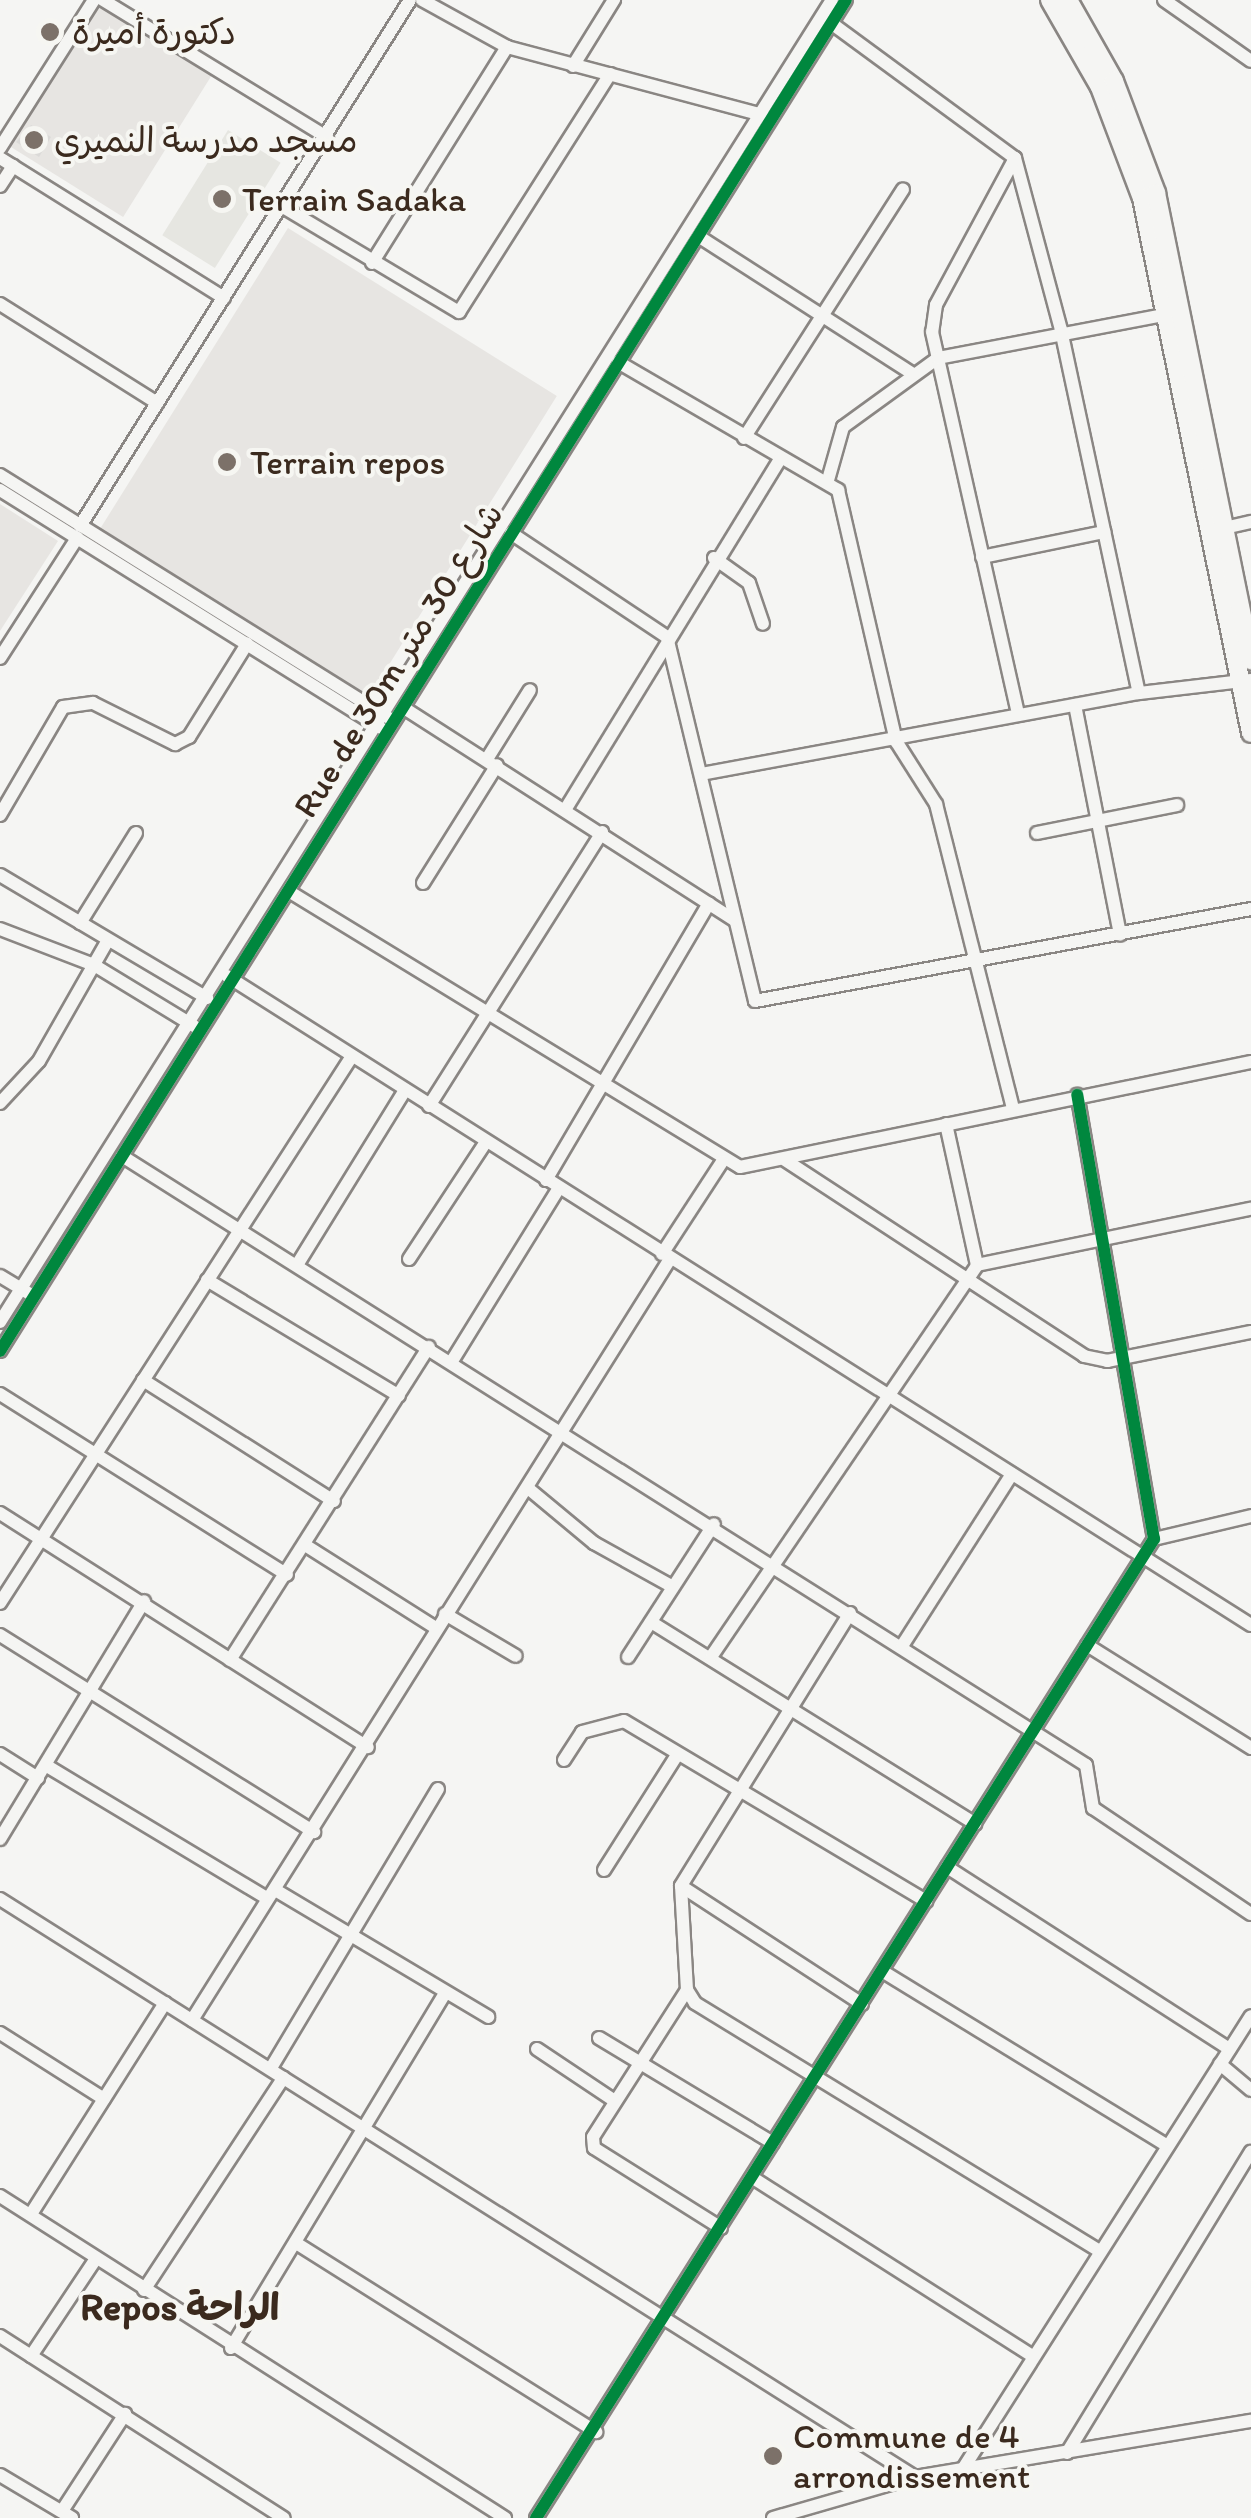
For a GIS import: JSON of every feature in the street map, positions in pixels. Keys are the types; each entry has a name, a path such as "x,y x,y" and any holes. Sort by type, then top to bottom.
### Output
{"main road":[{"path":"1050,0 1122,140 1177,312"},
{"path":"1068,0 1136,134 1177,312 1246,681 1251,733"},
{"path":"1216,531 1251,660"}],"street":[{"path":"0,148 94,0"},
{"path":"103,0 327,137"},
{"path":"0,658 410,0"},
{"path":"422,0 507,47 765,116"},
{"path":"573,66 614,0"},
{"name":"Rue de 30m شارع 30 متر","path":"0,1351 122,1156 196,1028 207,998 228,977 290,892 385,723 404,708 698,236 832,0"},
{"name":"Rue de 30m شارع 30 متر","path":"0,1322 196,1028 765,116 846,0"},
{"path":"1164,0 1251,62"},
{"path":"831,23 1015,158 1061,330 1138,693"},
{"path":"372,263 507,47"},
{"path":"283,207 460,312 610,74"},
{"path":"0,158 224,298"},
{"path":"1015,158 936,304 938,358 1018,714"},
{"path":"0,186 13,166"},
{"path":"744,438 903,190"},
{"path":"698,236 913,374"},
{"path":"0,304 157,404"},
{"path":"828,480 842,428 938,358 1061,330 1177,312"},
{"path":"618,362 780,460 828,480 846,506 896,740 936,804 981,963 1013,1109"},
{"path":"566,810 714,558 780,460"},
{"path":"0,476 247,644 385,723"},
{"path":"0,490 79,532 385,723"},
{"path":"1216,531 1251,522"},
{"path":"982,557 1104,532"},
{"path":"511,533 667,637 748,993 764,1004 1251,909"},
{"path":"714,558 749,583 763,624"},
{"path":"0,815 63,707 93,704 175,744 189,737 247,644"},
{"path":"701,774 1138,693 1246,681"},
{"path":"423,883 530,690"},
{"path":"1074,705 1120,934"},
{"path":"404,708 734,920"},
{"path":"1037,833 1177,805"},
{"path":"429,1106 602,832"},
{"path":"80,923 136,833"},
{"path":"0,876 207,998"},
{"path":"290,892 722,1162 785,1160 1077,1095 1251,1062"},
{"path":"452,1361 602,1087 710,903"},
{"path":"0,929 94,965 196,1028"},
{"path":"0,1103 40,1061 108,940"},
{"path":"228,977 1251,1625"},
{"path":"0,1604 352,1056"},
{"path":"297,1265 405,1090"},
{"path":"536,2518 596,2432 1154,1538 1077,1095"},
{"path":"946,1124 976,1265"},
{"path":"409,1260 486,1142"},
{"path":"122,1156 714,1524 1086,1765 1094,1808 1251,1914"},
{"path":"785,1160 1084,1356 1124,1358 1251,1332"},
{"path":"192,2020 368,1747 436,1628 529,1489 559,1428 722,1162"},
{"path":"710,1657 769,1562 976,1265 1251,1209"},
{"path":"0,1276 34,1297"},
{"path":"207,1280 399,1396"},
{"path":"230,1660 429,1347"},
{"path":"143,1380 334,1501"},
{"path":"0,1394 287,1574"},
{"path":"902,1646 1012,1474"},
{"path":"529,1489 594,1543 673,1588"},
{"path":"0,1513 144,1601 368,1747"},
{"path":"1154,1538 1251,1516"},
{"path":"628,1657 714,1524"},
{"path":"305,1546 436,1628"},
{"path":"0,1839 91,1695 144,1601"},
{"path":"722,2228 594,2148 615,2101 687,1990 681,1886 850,1613"},
{"path":"445,1614 516,1656"},
{"path":"651,1622 974,1824"},
{"path":"0,1635 314,1832"},
{"path":"1088,1644 1251,1748"},
{"path":"564,1760 582,1732 602,1722 624,1721 926,1901"},
{"path":"0,1754 38,1778"},
{"path":"604,1870 677,1755"},
{"path":"47,1766 348,1933 488,2018"},
{"path":"270,2068 438,1789"},
{"path":"948,1867 1229,2049"},
{"path":"681,1886 862,2004"},
{"path":"0,1899 915,2477"},
{"path":"882,1972 1168,2146"},
{"path":"687,1990 816,2078 1099,2251"},
{"path":"231,2348 367,2134 445,1994"},
{"path":"32,2214 165,2003"},
{"path":"32,2214 165,2003"},
{"path":"961,2472 1251,2016"},
{"path":"0,2034 104,2099"},
{"path":"598,2038 773,2144"},
{"path":"537,2049 615,2101"},
{"path":"1220,2064 1251,2090"},
{"path":"144,2290 283,2078"},
{"path":"1067,2453 1251,2152"},
{"path":"753,2178 1032,2355"},
{"path":"0,2196 231,2348 506,2518"},
{"path":"296,2243 596,2432"},
{"path":"31,2356 95,2260"},
{"path":"0,2336 284,2518"},
{"path":"0,2475 67,2515 125,2414"},
{"path":"773,2518 915,2477 1251,2421"}],"shaded area":[{"path":"96,2 212,75 123,217 7,144"},
{"name":"Terrain Sadaka","path":"228,130 281,163 215,268 162,235"},
{"path":"288,228 557,396 368,698 99,530"},
{"path":"0,504 58,541 0,631"}],"building":[{"name":"مسجد مدرسة النميري","path":"31,125 51,137 39,157 16,142"}],"cycle path":[{"path":"0,1351 846,0"},
{"path":"536,2518 1154,1539 1077,1095"}],"place":[{"name":"دكتورة أميرة","path":"50,32"},
{"name":"مسجد مدرسة النميري","path":"34,140"},
{"name":"Terrain Sadaka","path":"222,199"},
{"name":"Terrain repos","path":"227,462"},
{"name":"Commune de 4 arrondissement","path":"773,2456"}],"district":[{"name":"Repos الراحة","path":"180,2308"}]}
